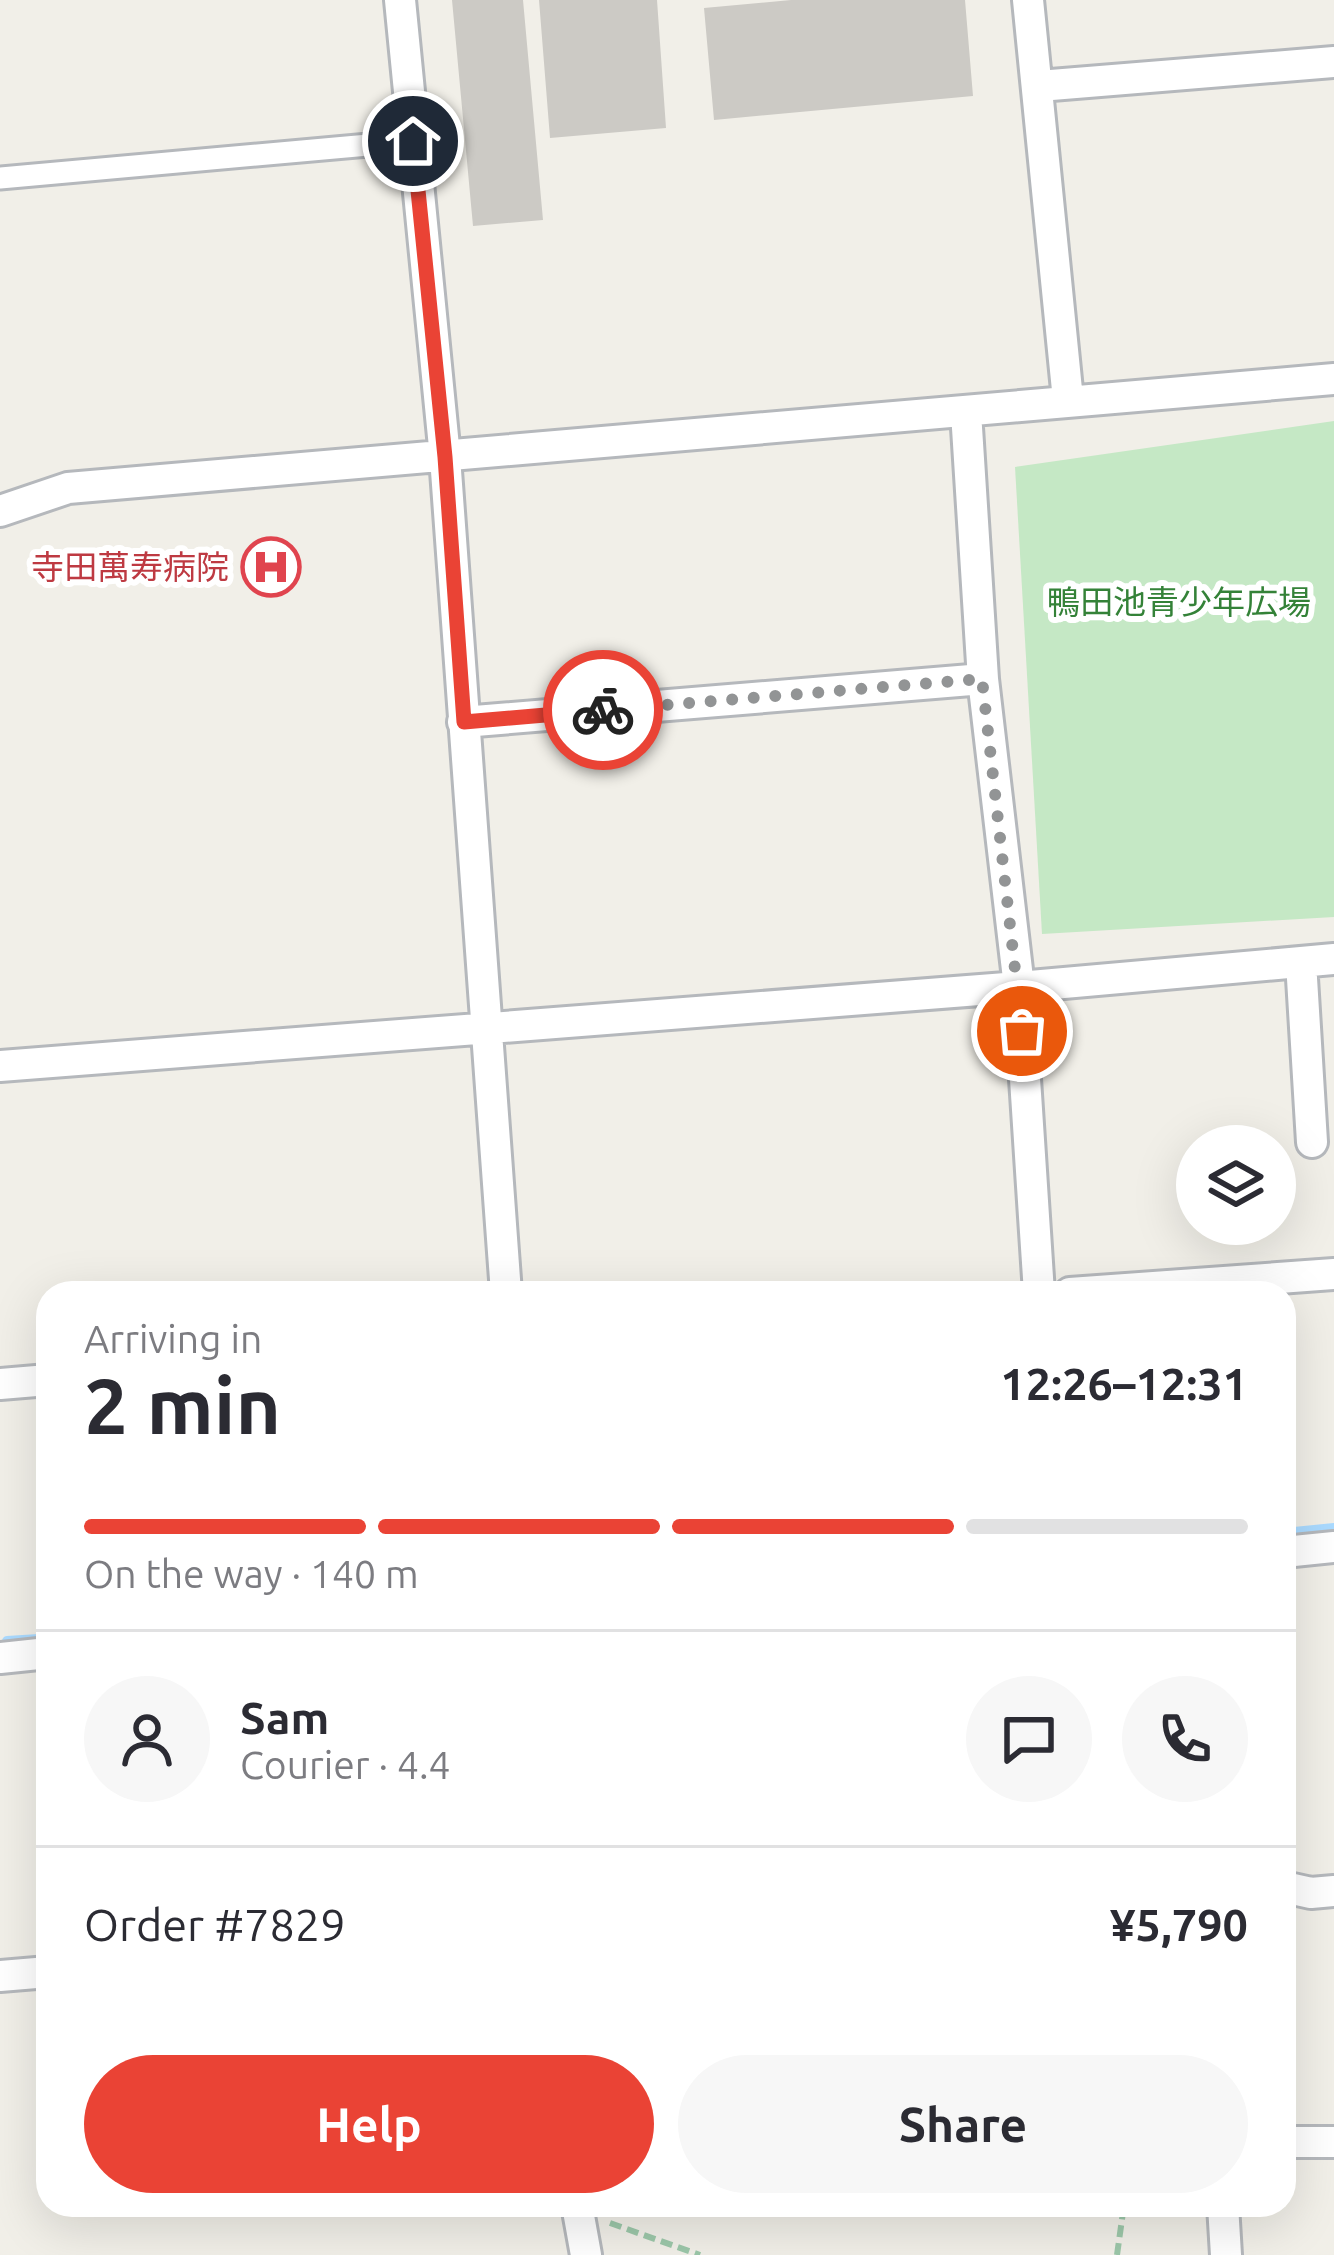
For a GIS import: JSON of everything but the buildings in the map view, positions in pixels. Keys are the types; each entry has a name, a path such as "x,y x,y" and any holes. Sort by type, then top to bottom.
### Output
{"street":[{"path":"400,0 445,457 505,1281"},
{"path":"1028,0 1068,400"},
{"path":"1040,86 1334,62"},
{"path":"0,178 413,141"},
{"path":"0,511 68,488 1334,379"},
{"path":"966,412 982,679 1019,987 1039,1281"},
{"path":"464,722 982,679"},
{"path":"0,1066 1334,958"},
{"path":"1301,962 1312,1142"},
{"path":"1237,1281 1334,1274"},
{"path":"0,1384 36,1381"},
{"path":"1296,1551 1334,1547"},
{"path":"0,1658 36,1654"},
{"path":"1296,1890 1334,1891"},
{"path":"0,1976 36,1973"},
{"path":"1296,2142 1334,2142"},
{"path":"579,2217 586,2255"},
{"path":"1224,2217 1226,2255"}],"path":[{"path":"599,2217 700,2255"},
{"path":"1117,2255 1122,2217"}],"green space":[{"name":"鴨田池青少年広場","path":"1334,421 1334,917 1042,934 1015,467"}],"waterway":[{"path":"1296,1532 1334,1528"},
{"path":"7,1641 36,1639"}],"way so far":[{"path":"603,710 982,679 1022,1031"}],"place":[{"name":"寺田萬寿病院","path":"271,567"}],"route":[{"path":"413,141 445,457 464,722 603,710"}]}
